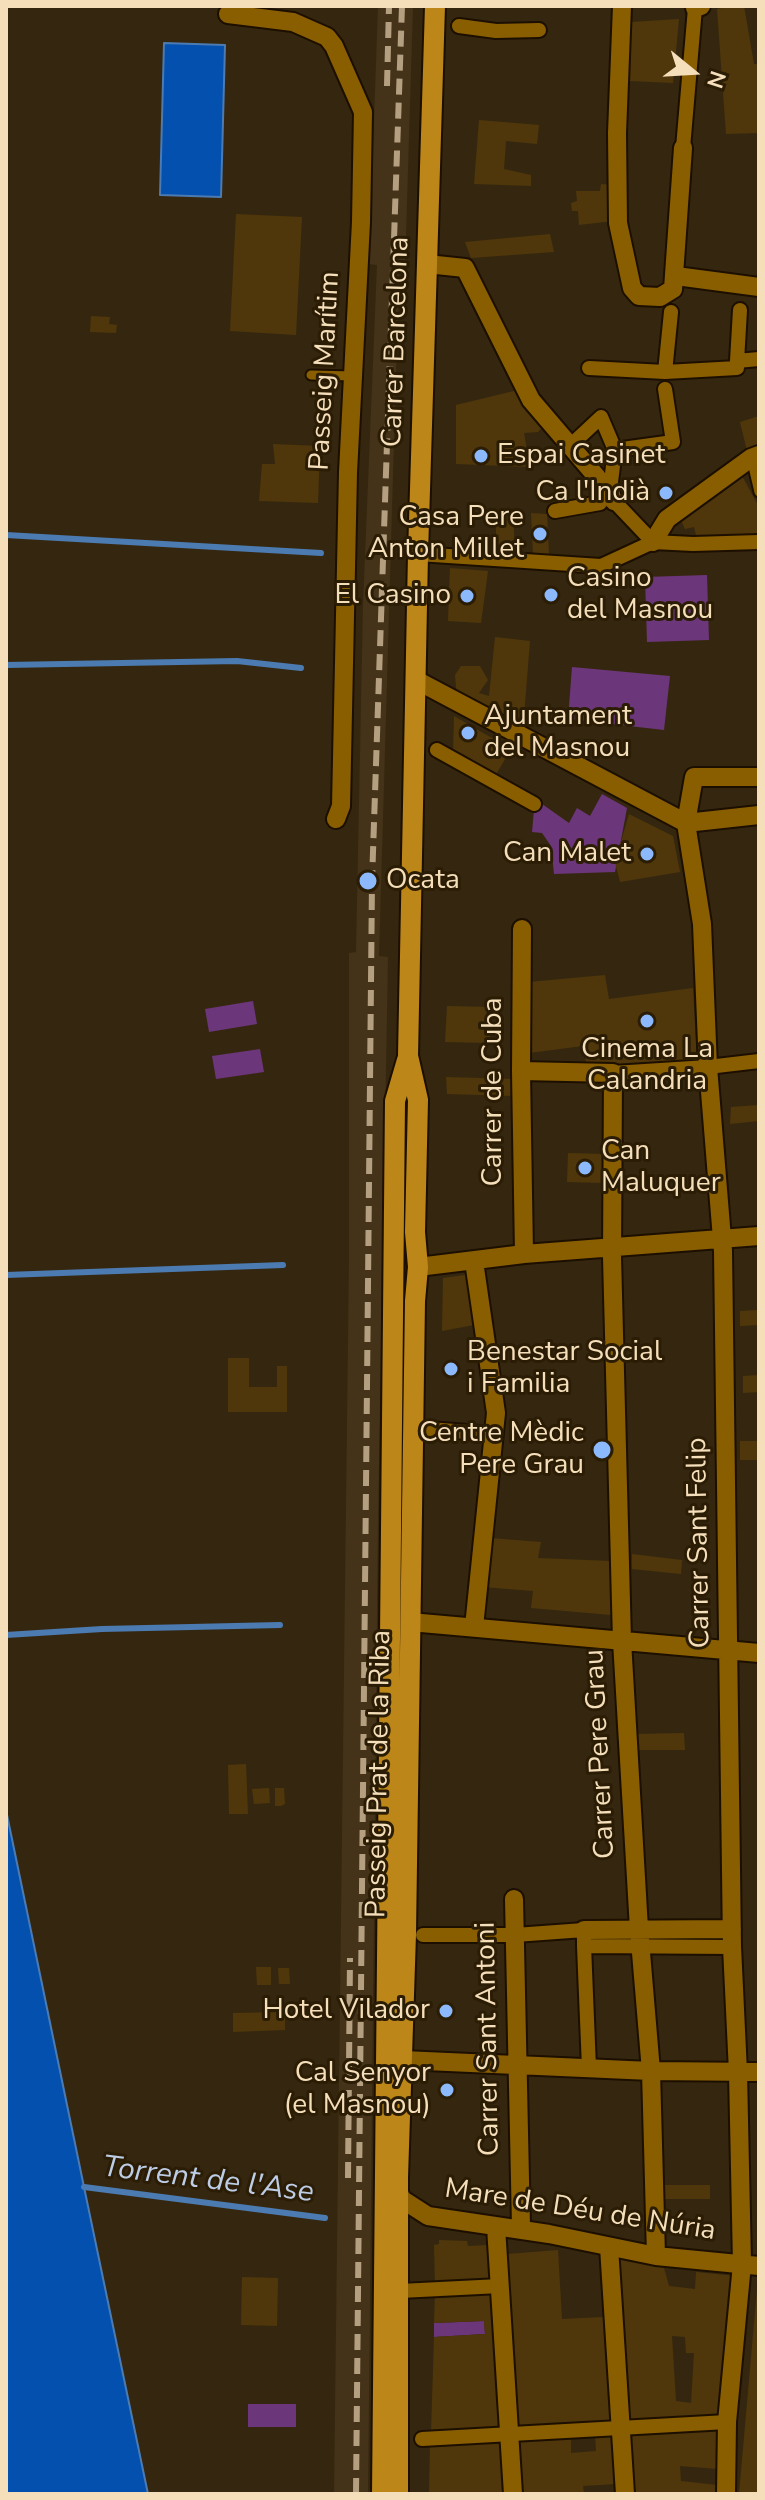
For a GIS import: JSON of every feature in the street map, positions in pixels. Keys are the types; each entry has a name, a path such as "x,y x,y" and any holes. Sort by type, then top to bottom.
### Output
{"main road":[{"name":"Carrer Barcelona","path":"416,680 435,6"},
{"path":"383,2489 395,1101 408,1056 416,680"},
{"name":"Passeig Prat de la Riba","path":"398,2494 399,2164 418,1267 415,1232 418,1100 408,1056"},
{"path":"395,1101 404,1148 401,1230 405,1256 418,1267"}],"street":[{"path":"622,6 617,133 618,223 632,288 639,296 660,297 675,282 683,148 697,7"},
{"name":"Passeig Marítim","path":"228,14 288,14 327,37 334,46 363,112 348,472 341,806 336,819"},
{"path":"459,26 496,31 539,30"},
{"path":"427,264 465,268 531,400 570,446 607,502 653,542"},
{"path":"675,282 759,287"},
{"path":"589,368 665,372 737,368 740,310"},
{"path":"665,372 671,312"},
{"path":"737,361 759,359"},
{"path":"615,450 673,442 665,389"},
{"path":"570,446 601,417 615,450 607,502"},
{"path":"653,542 667,519 755,456"},
{"path":"555,511 607,502"},
{"path":"418,554 601,566 653,542 759,542"},
{"path":"416,680 686,823 759,815"},
{"path":"437,750 534,804"},
{"name":"Carrer Sant Felip","path":"726,2494 727,2422 750,2265 732,1938 723,1239 686,823 694,777 759,777"},
{"name":"Carrer de Cuba","path":"522,929 524,1254"},
{"path":"521,1071 613,1073 759,1061"},
{"name":"Carrer Pere Grau","path":"613,1073 612,1248 622,1641 651,2071 656,2256"},
{"path":"418,1267 524,1254 759,1236"},
{"path":"474,1261 496,1413 474,1627"},
{"path":"429,1429 493,1434"},
{"path":"410,1622 759,1653"},
{"name":"Carrer Sant Antoni","path":"514,1899 521,2226"},
{"path":"423,1935 732,1938"},
{"path":"584,1938 589,2068"},
{"path":"403,2060 651,2071 759,2072"},
{"name":"Mare de Déu de Núria","path":"400,2195 428,2216 549,2234 656,2256 750,2265"},
{"path":"496,2227 513,2494"},
{"path":"609,2247 625,2494"},
{"path":"400,2291 500,2286"},
{"path":"422,2439 727,2422"}],"lane":[{"path":"311,375 354,376"},
{"path":"755,456 759,492"}],"shaded area":[{"path":"378,6 413,6 405,268 399,268 379,956 388,957 378,1517 368,2494 334,2494 349,1259 349,953 356,952 363,605 377,265 369,264"},
{"path":"707,575 709,640 647,642 645,577"},
{"path":"572,667 670,676 664,730 568,719"},
{"path":"602,794 627,808 615,872 554,874 551,846 542,833 532,832 535,799 569,823 577,808 590,816"},
{"path":"253,1001 257,1024 209,1032 205,1009"},
{"path":"260,1049 264,1072 216,1079 212,1056"},
{"path":"484,2321 485,2334 434,2337 434,2323"},
{"path":"248,2404 296,2404 296,2427 248,2427"}],"water":[{"path":"164,43 225,45 221,197 160,195"},
{"path":"6,1810 84,2187 148,2494 6,2494"}],"building":[{"path":"744,6 754,64 759,64 759,133 726,134 717,9"},
{"path":"679,19 673,83 630,81 631,22"},
{"path":"479,120 539,125 537,144 506,141 504,169 531,175 531,186 474,184"},
{"path":"601,184 613,185 613,221 579,225 578,211 572,211 571,203 577,201 576,191 600,191"},
{"path":"236,214 302,217 296,335 230,331"},
{"path":"550,234 554,252 471,258 465,242"},
{"path":"91,316 110,317 109,324 117,325 116,333 90,332"},
{"path":"518,390 547,422 538,432 524,433 530,467 456,464 456,405"},
{"path":"759,416 759,446 747,451 740,422"},
{"path":"273,444 320,446 318,503 259,501 262,464 275,464"},
{"path":"742,476 759,507 759,535 697,539 694,527 685,529 679,516 713,499"},
{"path":"501,508 513,513 515,550 496,551 496,512"},
{"name":"Casa Pere Anton Millet","path":"531,513 547,514 549,555 533,554"},
{"name":"El Casino","path":"450,568 488,571 481,623 448,621"},
{"path":"495,637 530,641 524,716 509,721 457,698 455,675 461,666 480,666 488,680 479,693 489,696"},
{"name":"Ajuntament del Masnou","path":"454,716 511,749 494,778 453,755"},
{"name":"Can Malet","path":"629,814 673,836 680,872 620,882 615,862"},
{"path":"605,975 609,999 693,988 697,1063 587,1067 583,1046 529,1053 529,982"},
{"path":"447,1006 491,1007 490,1043 445,1042"},
{"path":"446,1077 514,1079 514,1096 447,1094"},
{"path":"759,1105 759,1121 730,1124 731,1107"},
{"name":"Can Maluquer","path":"568,1153 604,1154 603,1183 567,1182"},
{"path":"472,1274 479,1324 442,1331 443,1278"},
{"path":"759,1310 759,1325 740,1326 740,1311"},
{"path":"228,1358 249,1358 249,1387 277,1387 277,1366 287,1366 287,1412 228,1412"},
{"path":"759,1375 759,1392 743,1393 743,1376"},
{"path":"740,1441 759,1441 759,1460 740,1460"},
{"path":"490,1538 541,1542 538,1558 610,1561 611,1615 531,1608 533,1591 483,1587"},
{"path":"632,1554 682,1560 681,1574 632,1569"},
{"path":"684,1733 685,1750 637,1750 636,1734"},
{"path":"246,1764 248,1814 229,1814 228,1765"},
{"path":"269,1788 270,1803 254,1804 252,1789"},
{"path":"275,1788 284,1788 285,1804 281,1806 275,1806"},
{"path":"256,1967 271,1967 271,1985 257,1985"},
{"path":"278,1968 289,1968 290,1984 279,1984"},
{"path":"285,2012 285,2030 233,2032 233,2013"},
{"path":"664,2185 710,2185 710,2199 664,2199"},
{"path":"439,2240 467,2241 468,2246 489,2245 492,2284 435,2286 434,2245 439,2244"},
{"path":"558,2250 562,2319 603,2317 611,2423 518,2428 507,2254"},
{"path":"616,2258 664,2268 669,2286 695,2289 696,2272 735,2276 722,2414 628,2422","holes":["672,2336 685,2337 686,2353 694,2353 691,2403 676,2401"]},
{"path":"242,2277 278,2278 277,2326 241,2325"},
{"path":"493,2288 501,2429 431,2433 434,2337 485,2334 484,2321 434,2323 435,2292"},
{"path":"757,2289 759,2494 739,2494"},
{"path":"720,2428 718,2469 680,2466 681,2481 717,2485 717,2494 633,2494 628,2433"},
{"path":"611,2433 615,2484 583,2486 584,2494 523,2494 520,2438 571,2435 571,2453 596,2451 595,2434"},
{"path":"501,2441 504,2494 429,2494 430,2443"}],"waterway":[{"path":"6,535 321,553"},
{"path":"6,665 237,661 301,668"},
{"path":"6,1275 283,1265"},
{"path":"6,1635 102,1629 280,1625"},
{"name":"Torrent de l'Ase","path":"84,2187 325,2218"}],"railway":[{"path":"387,86 389,6"},
{"path":"356,2494 372,881 402,6"},
{"path":"348,2178 350,1958"}],"place":[{"name":"Espai Casinet","path":"481,456"},
{"name":"Ca l'Indià","path":"666,493"},
{"name":"Casa Pere Anton Millet","path":"540,534"},
{"name":"Casino del Masnou","path":"551,595"},
{"name":"El Casino","path":"467,596"},
{"name":"Ajuntament del Masnou","path":"468,733"},
{"name":"Can Malet","path":"647,854"},
{"name":"Ocata","path":"368,881"},
{"name":"Cinema La Calandria","path":"647,1021"},
{"name":"Can Maluquer","path":"585,1168"},
{"name":"Benestar Social i Familia","path":"451,1369"},
{"name":"Centre Mèdic Pere Grau","path":"602,1450"},
{"name":"Hotel Vilador","path":"446,2011"},
{"name":"Cal Senyor (el Masnou)","path":"447,2090"}]}
